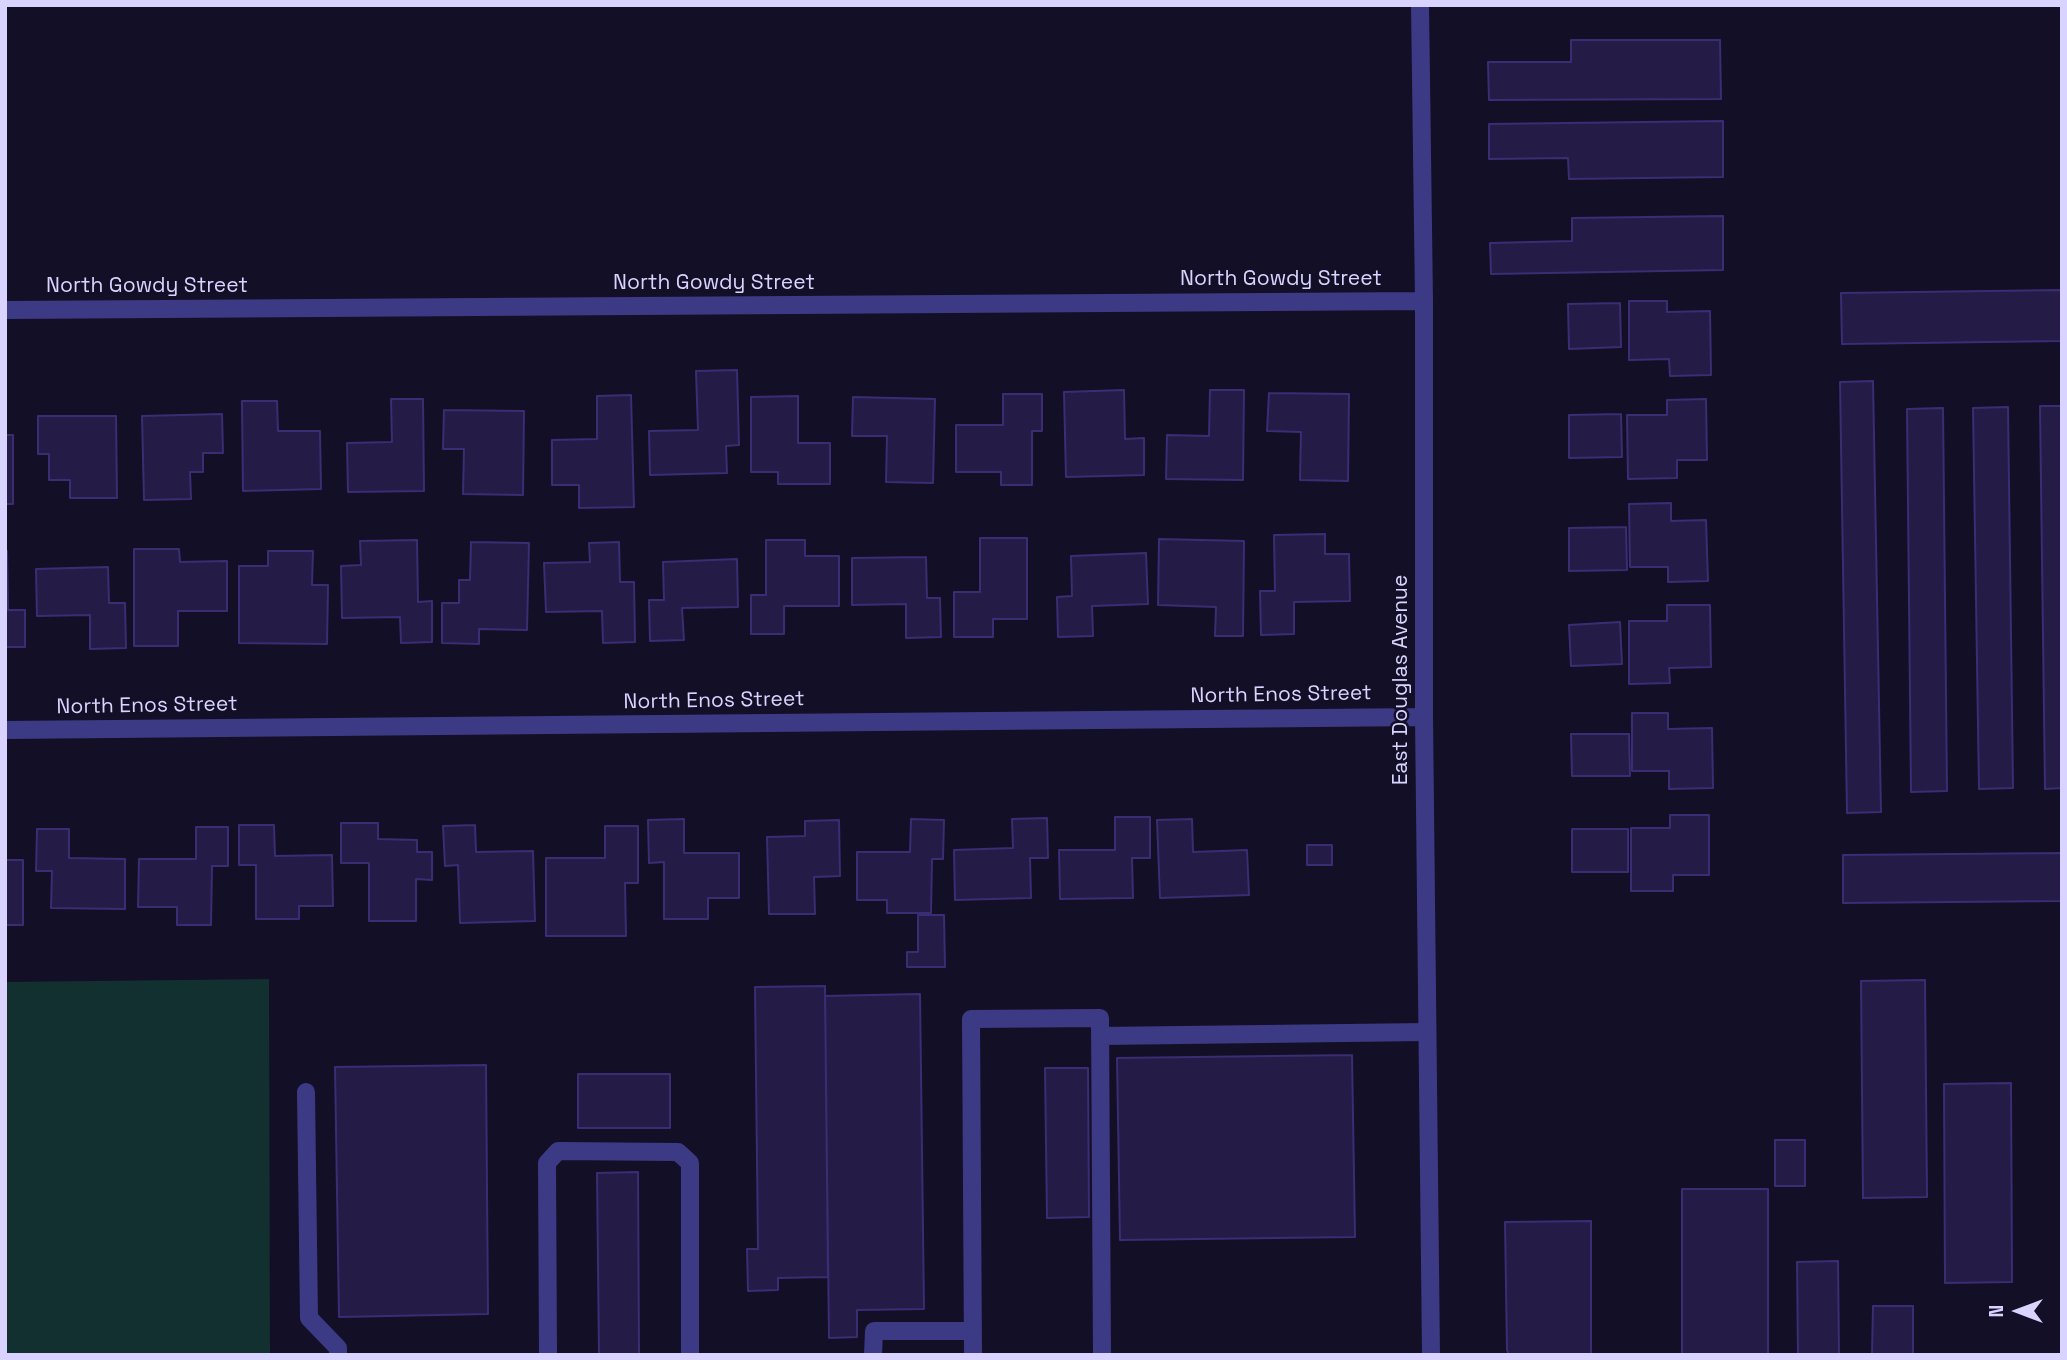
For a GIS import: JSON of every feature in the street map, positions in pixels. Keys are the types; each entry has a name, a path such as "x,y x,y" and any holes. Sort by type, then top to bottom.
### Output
{"street":[{"name":"East Douglas Avenue","path":"1420,5 1423,717 1431,1355"},
{"name":"North Gowdy Street","path":"5,310 1423,301"},
{"name":"North Enos Street","path":"5,730 1423,717"},
{"path":"973,1355 971,1019 1100,1018 1102,1355"},
{"path":"1100,1036 1427,1032"},
{"path":"306,1092 309,1318 338,1348 338,1355"},
{"path":"548,1355 547,1163 558,1151 598,1151 678,1152 690,1163 690,1355"},
{"path":"873,1355 874,1331 973,1331"}],"green space":[{"path":"269,979 270,1355 5,1355 5,982"}],"building":[{"path":"1571,40 1720,40 1721,99 1489,100 1488,62 1571,62"},
{"path":"1723,121 1723,177 1569,179 1568,158 1489,159 1489,124"},
{"path":"1723,216 1723,270 1491,274 1490,243 1572,241 1572,218"},
{"path":"2062,290 2062,341 1842,344 1841,293"},
{"path":"1629,301 1667,301 1667,312 1710,311 1711,375 1670,376 1669,359 1629,360"},
{"path":"1620,303 1621,347 1569,349 1568,304"},
{"path":"737,370 739,445 726,446 727,473 650,475 649,431 698,430 696,371"},
{"path":"1873,381 1881,812 1847,813 1840,382"},
{"path":"1124,390 1125,439 1144,438 1144,475 1066,477 1064,392"},
{"path":"1210,390 1244,390 1243,480 1166,479 1167,435 1209,436"},
{"path":"1269,393 1349,394 1348,481 1300,480 1301,432 1267,431"},
{"path":"1003,394 1042,394 1042,431 1032,431 1032,485 1001,485 1001,472 956,472 956,425 1003,425"},
{"path":"631,395 634,507 579,508 579,485 552,485 552,440 597,439 597,396"},
{"path":"798,396 798,443 830,443 830,484 778,484 778,472 751,472 751,397"},
{"path":"853,397 935,399 933,483 886,482 887,436 852,436"},
{"path":"391,399 423,399 424,491 348,492 347,443 392,442"},
{"path":"1706,399 1707,460 1677,460 1677,478 1628,479 1627,415 1667,415 1667,400"},
{"path":"242,401 277,401 278,431 320,431 321,489 243,491"},
{"path":"2040,406 2062,406 2062,788 2045,789"},
{"path":"2008,407 2013,788 1979,789 1973,408"},
{"path":"1943,408 1947,791 1911,792 1907,409"},
{"path":"444,410 524,411 523,495 463,494 464,449 443,449"},
{"path":"222,414 223,453 203,453 203,472 190,472 191,499 144,500 142,416"},
{"path":"1621,414 1622,457 1569,458 1569,415"},
{"path":"38,416 116,416 117,498 70,498 70,480 49,480 49,454 38,454"},
{"path":"5,435 13,435 13,504 5,504"},
{"path":"1671,503 1671,521 1706,520 1708,581 1668,582 1668,567 1630,567 1629,504"},
{"path":"1626,527 1627,570 1569,571 1569,528"},
{"path":"1325,534 1325,554 1349,554 1350,601 1294,602 1294,634 1261,635 1260,591 1275,591 1274,535"},
{"path":"980,538 1027,538 1027,619 993,619 993,637 954,637 954,592 980,592"},
{"path":"1159,539 1244,541 1243,636 1215,636 1216,607 1158,605"},
{"path":"417,540 418,602 432,601 432,642 401,643 400,617 342,618 341,566 361,565 360,541"},
{"path":"766,540 805,540 805,556 839,556 839,606 784,606 784,634 751,634 751,595 766,595"},
{"path":"471,542 529,543 527,630 479,629 479,644 442,643 442,603 459,603 459,580 470,580"},
{"path":"619,542 620,582 634,582 635,642 603,643 602,611 546,612 544,563 590,562 589,543"},
{"path":"134,549 179,549 180,562 227,561 227,611 178,611 178,646 134,646"},
{"path":"7,551 8,610 25,610 25,647 5,647"},
{"path":"268,551 313,551 312,585 328,585 327,644 239,643 239,566 268,566"},
{"path":"1146,553 1148,604 1092,606 1093,636 1058,637 1057,597 1072,596 1071,556"},
{"path":"926,557 927,598 940,598 941,637 906,638 906,604 852,605 852,558"},
{"path":"737,559 738,607 682,608 684,640 650,641 649,600 664,600 663,562"},
{"path":"108,567 109,603 125,603 126,648 90,649 90,615 37,616 36,569"},
{"path":"1667,605 1710,605 1711,667 1669,668 1670,683 1629,684 1629,621 1667,621"},
{"path":"1620,622 1622,664 1571,666 1569,625"},
{"path":"1632,713 1668,713 1668,729 1712,728 1713,788 1669,789 1669,771 1632,771"},
{"path":"1571,734 1629,734 1630,776 1572,776"},
{"path":"1670,815 1709,815 1709,875 1673,875 1673,891 1631,891 1631,828 1670,828"},
{"path":"1115,817 1150,817 1150,858 1132,858 1133,898 1060,899 1059,850 1115,850"},
{"path":"1047,818 1048,858 1030,858 1031,898 955,900 954,850 1013,848 1012,819"},
{"path":"684,819 684,853 739,853 739,898 708,898 708,919 664,919 664,862 649,863 648,820"},
{"path":"911,819 944,820 943,859 932,859 931,913 887,913 887,900 857,900 857,852 910,852"},
{"path":"1192,819 1193,852 1247,850 1249,895 1160,898 1157,820"},
{"path":"839,820 840,876 814,877 815,914 769,914 767,837 805,836 805,821"},
{"path":"341,823 378,823 378,839 417,840 417,852 432,852 432,880 416,879 416,921 369,921 369,863 341,863"},
{"path":"239,825 274,825 275,856 332,855 333,906 299,906 299,919 256,919 256,865 239,865"},
{"path":"475,825 476,852 533,851 535,921 460,923 458,865 445,866 443,826"},
{"path":"605,826 638,826 638,883 625,883 626,936 546,936 546,858 605,858"},
{"path":"196,827 228,827 228,866 212,866 211,925 177,925 177,907 138,907 139,859 196,859"},
{"path":"37,829 69,829 69,858 125,859 125,909 51,908 52,871 36,871"},
{"path":"1572,829 1628,829 1628,872 1572,872"},
{"path":"1307,845 1332,845 1332,865 1307,865"},
{"path":"2062,853 2062,901 1843,903 1843,855"},
{"path":"5,860 23,860 23,925 5,925"},
{"path":"918,915 944,915 945,967 907,967 907,952 918,952"},
{"path":"1925,980 1927,1197 1863,1198 1861,981"},
{"path":"825,986 828,1277 778,1278 778,1290 748,1291 747,1249 758,1249 755,987"},
{"path":"920,994 924,1309 857,1310 857,1337 829,1338 825,996"},
{"path":"1352,1055 1355,1237 1120,1240 1117,1058"},
{"path":"486,1065 488,1314 339,1317 335,1067"},
{"path":"1045,1068 1088,1068 1089,1217 1047,1218"},
{"path":"578,1074 670,1074 670,1128 578,1128"},
{"path":"2011,1083 2012,1282 1945,1283 1944,1084"},
{"path":"1775,1140 1805,1140 1805,1186 1775,1186"},
{"path":"638,1172 639,1355 599,1355 597,1173"},
{"path":"1682,1189 1768,1189 1768,1355 1682,1355"},
{"path":"1591,1221 1591,1355 1509,1355 1505,1222"},
{"path":"1838,1261 1839,1355 1798,1355 1797,1262"},
{"path":"1873,1306 1913,1306 1913,1355 1872,1355"}]}
